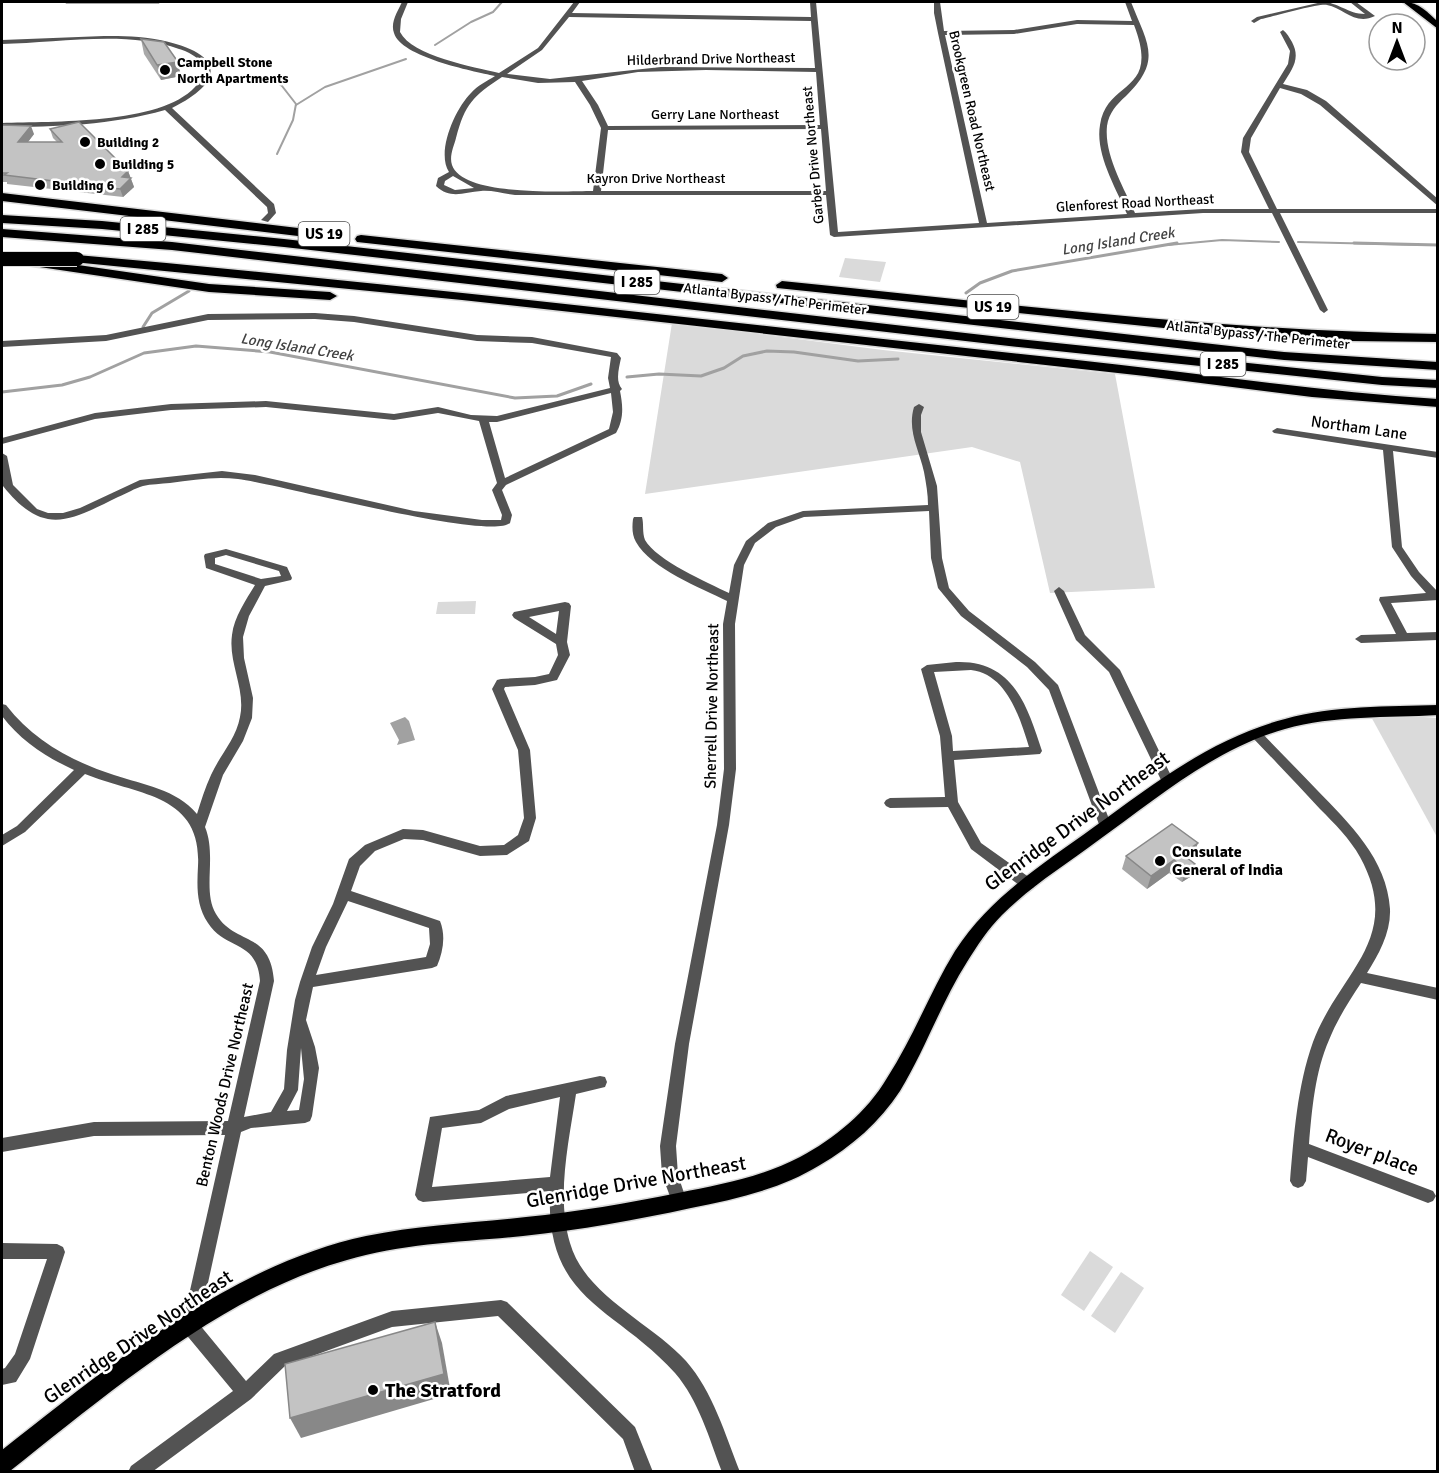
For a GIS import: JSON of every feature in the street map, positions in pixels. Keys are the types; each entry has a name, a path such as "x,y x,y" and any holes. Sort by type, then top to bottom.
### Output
{"highway":[{"name":"US 19","path":"2,197 737,280"},
{"path":"2,207 99,209"},
{"name":"Atlanta Bypass / The Perimeter","path":"2,219 102,225 284,243 1272,355 1437,366"},
{"name":"Atlanta Bypass / The Perimeter","path":"2,233 162,245 1009,342 1382,381 1437,384"},
{"path":"2,258 234,264 422,274"},
{"path":"2,258 209,288 524,304"},
{"path":"77,259 524,304 868,343 1210,378 1349,396 1437,403"},
{"name":"US 19","path":"773,284 1212,329 1349,338 1437,338"},
{"path":"1108,336 1262,347 1437,353"},
{"path":"1210,378 1305,394 1437,409"}],"main road":[{"path":"1407,2 1423,12 1437,27"},
{"path":"1421,2 1437,13"},
{"name":"Glenridge Drive Northeast","path":"2,1463 118,1375 190,1326 271,1279 345,1251 398,1240 559,1223 745,1189 778,1177 824,1152 859,1126 892,1088 968,943 997,909 1168,782 1225,745 1288,723 1324,716 1437,710"}],"street":[{"name":"Hilderbrand Drive Northeast","path":"405,2 396,28 399,39 404,44 433,57 538,81 577,79 650,70 820,70"},
{"name":"Kayron Drive Northeast","path":"577,2 540,49 476,91 461,110 447,156 448,165 453,172 465,181 482,188 515,193 830,193"},
{"name":"Garber Drive Northeast","path":"813,2 834,235"},
{"name":"Brookgreen Road Northeast","path":"937,2 941,33 984,225"},
{"path":"1128,2 1145,52 1145,66 1138,79 1110,107 1102,128 1115,176 1132,216"},
{"path":"1288,2 1298,9"},
{"path":"1254,21 1327,2 1353,16 1372,16 1353,2"},
{"path":"567,15 815,19"},
{"path":"941,33 1014,32 1077,22 1135,23"},
{"path":"1283,32 1291,45 1293,57 1245,146 1247,158 1324,310"},
{"path":"2,42 142,40 171,45 197,55 207,65 206,79 192,94 166,107 109,120 2,124"},
{"path":"577,79 594,105 605,128 597,193"},
{"path":"1278,85 1304,92 1323,103 1437,204"},
{"path":"166,107 271,206 272,213 265,220"},
{"name":"Gerry Lane Northeast","path":"605,128 825,128"},
{"name":"Kayron Drive Northeast","path":"453,172 441,180 440,186 447,191 468,192 482,188"},
{"name":"Glenforest Road Northeast","path":"834,235 1203,211 1437,211"},
{"path":"2,344 106,338 208,317 335,317 477,339 532,340 607,352 616,358 613,378 617,389 616,426 613,431 502,483 497,490 507,514 505,523 494,524 414,513 255,477 222,474 140,483 84,510 55,517 33,511 8,486 2,456"},
{"path":"2,441 96,416 171,407 266,404 394,417 438,410 483,419 511,417 617,389"},
{"path":"919,407 914,417 916,432 929,473 936,554 944,588 967,617 1039,672 1054,688 1106,827"},
{"path":"483,419 502,483"},
{"name":"Northam Lane","path":"1277,431 1437,455"},
{"path":"1388,448 1397,547 1415,574 1436,596"},
{"name":"Sherrell Drive Northeast","path":"679,1202 670,1175 668,1146 682,1044 723,825 730,769 729,624 739,565 751,541 772,525 803,514 933,508"},
{"path":"638,519 636,531 642,544 657,557 698,582 733,599"},
{"path":"226,552 283,569 287,578 261,583 210,566 209,556 226,552"},
{"path":"199,827 217,775 238,740 246,719 248,696 237,652 237,636 242,619 261,583"},
{"path":"1059,591 1080,637 1114,670 1168,782"},
{"path":"1404,638 1384,600 1436,596"},
{"path":"1361,639 1437,636"},
{"path":"276,1118 291,1090 299,1020 307,982 319,947 344,894 354,863 370,848 402,834 423,835 480,850 507,850 524,838 530,818 524,750 498,689 501,683 535,681 553,677 564,656 561,642"},
{"path":"947,756 1036,751 1024,714 1007,684 981,667 927,669 946,736 947,756 952,802 976,846 1028,884"},
{"name":"Benton Woods Drive Northeast","path":"2,708 20,729 36,742 82,769 170,798 187,811 199,827 206,850 203,890 207,911 224,932 258,951 268,969 190,1326"},
{"path":"1255,733 1343,825 1365,854 1373,870 1382,900 1382,924 1376,948 1334,1013 1312,1068 1305,1104 1298,1181"},
{"path":"2,841 21,828 82,769"},
{"path":"890,803 952,802"},
{"path":"307,982 432,962 437,944 435,925 344,894"},
{"path":"1358,977 1437,994"},
{"path":"2,1145 94,1129 234,1128 250,1121 305,1116 313,1077 310,1046 299,1020"},
{"path":"557,1183 423,1195 435,1122 481,1116 506,1103 600,1082"},
{"path":"569,1088 557,1183 559,1223 567,1258 582,1281 603,1304 661,1348 682,1369 696,1388 731,1472"},
{"name":"Royer place","path":"1301,1148 1428,1196"},
{"path":"2,1251 57,1252 22,1359 10,1376 2,1377"},
{"path":"137,1472 245,1393 280,1360 392,1319 501,1308 629,1433 644,1472"},
{"path":"190,1326 245,1393"}],"shaded area":[{"path":"845,258 886,262 880,282 839,277"},
{"path":"672,323 883,350 1115,374 1155,588 1050,593 1020,462 972,447 645,494"},
{"path":"476,601 475,614 436,614 438,602"},
{"path":"1369,713 1437,718 1437,837"},
{"path":"405,717 409,721 415,740 397,745 399,740 390,723"},
{"path":"1090,1251 1113,1267 1084,1311 1061,1295"},
{"path":"1121,1272 1144,1288 1115,1333 1091,1316"}],"building":[{"path":"141,39 164,42 178,62 157,65"},
{"path":"79,122 128,171 122,177 131,178 120,189 2,173 2,125 31,126 18,142 62,142 50,129"},
{"path":"1172,824 1198,843 1182,854 1195,864 1186,870 1174,860 1151,876 1126,856"},
{"path":"435,1322 444,1374 290,1418 285,1364"}],"waterway":[{"path":"435,45 471,22 493,12 502,2"},
{"path":"296,105 325,87 406,59"},
{"path":"267,75 282,86 296,104 293,120 277,154"},
{"name":"Long Island Creek","path":"1168,245 1222,240 1279,242"},
{"name":"Long Island Creek","path":"1298,242 1424,245"},
{"name":"Long Island Creek","path":"966,293 980,283 1012,271 1177,243"},
{"name":"Long Island Creek","path":"1354,243 1438,245"},
{"path":"143,327 152,313 189,291"},
{"name":"Long Island Creek","path":"2,392 62,385 90,377 144,353 196,346 270,352 515,398 557,396 591,384"},
{"name":"Long Island Creek","path":"627,377 659,374 701,376 724,368 743,356 767,351 794,352 858,361 898,359"}],"place":[{"name":"Campbell Stone North Apartments","path":"165,70"},
{"name":"Building 2","path":"85,142"},
{"name":"Building 5","path":"100,164"},
{"name":"Building 6","path":"40,185"},
{"name":"Consulate General of India","path":"1160,861"},
{"name":"The Stratford","path":"373,1390"}]}
